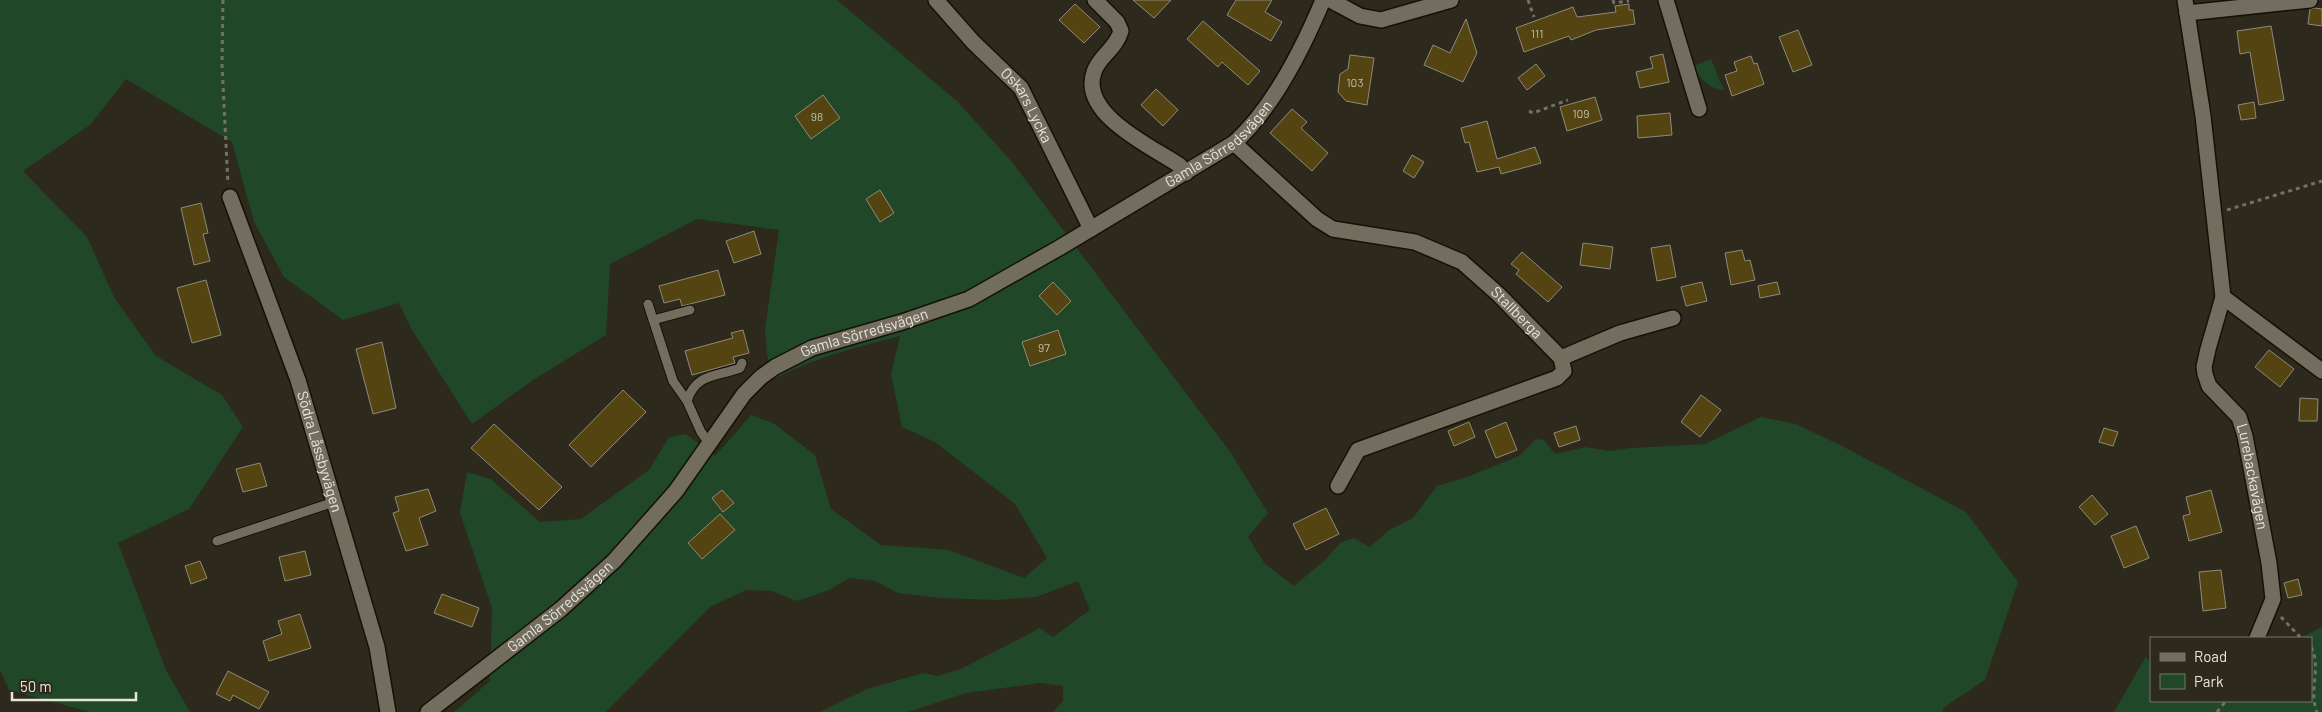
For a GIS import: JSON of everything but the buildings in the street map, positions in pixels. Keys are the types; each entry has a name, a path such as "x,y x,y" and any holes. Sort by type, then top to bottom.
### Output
{"street":[{"name":"Oskars Lycka","path":"936,0 973,42 1021,88 1091,228"},
{"path":"1095,0 1117,22 1120,31 1116,44 1094,72 1092,83 1095,98 1114,122 1179,165 1186,173"},
{"name":"Gamla Sörredsvägen","path":"428,712 561,609 614,561 676,491 744,394 761,377 775,367 812,348 910,319 968,299 1186,173 1234,143 1251,128 1273,96 1323,0"},
{"path":"1330,0 1360,16 1381,20 1450,0"},
{"path":"1666,0 1699,108"},
{"name":"Lurebackavägen","path":"2257,637 2273,599 2269,563 2242,422 2235,412 2209,386 2204,367 2224,297 2215,215 2186,7 2310,0"},
{"name":"Stallberga","path":"1234,143 1317,219 1333,229 1415,242 1462,262 1498,294 1561,358"},
{"name":"Södra Låssbyvägen","path":"230,197 298,380 377,647 388,712"},
{"path":"2224,297 2322,371"},
{"path":"1338,486 1358,450 1557,378 1564,371 1561,358 1620,333 1673,318"}],"lane":[{"path":"648,304 673,381 687,401 701,432 709,443"},
{"path":"653,320 690,310"},
{"path":"687,401 692,388 698,381 740,368 742,363"},
{"path":"218,541 334,502"}],"path":[{"path":"223,0 223,125 226,173 230,197"},
{"path":"1528,0 1534,17"},
{"path":"1613,0 1614,3 1629,2"},
{"path":"1529,111 1533,113 1568,100"},
{"path":"2215,215 2322,180"},
{"path":"2270,606 2301,637"},
{"path":"2312,650 2320,667 2313,702 2317,712"},
{"path":"2217,712 2225,702"}],"green space":[{"path":"0,0 837,0 957,101 1012,162 1231,453 1268,513 1248,537 1265,564 1294,586 1324,561 1340,543 1354,538 1370,547 1389,530 1413,518 1437,486 1467,477 1519,456 1536,439 1544,440 1555,454 1586,447 1608,451 1705,444 1761,417 1796,424 1844,447 1966,512 2018,582 1985,680 1943,708 1943,712 1053,712 1063,701 1063,686 1040,683 966,693 908,712 820,712 867,689 923,673 937,676 961,669 1040,628 1053,637 1090,610 1078,581 1036,597 996,600 941,598 898,593 875,581 849,578 829,590 797,601 772,591 746,590 710,607 606,712 454,712 490,681 492,608 460,513 467,472 491,479 540,522 581,519 649,470 669,437 686,434 715,456 751,415 773,423 815,455 831,509 881,545 949,550 1024,578 1047,558 1015,504 935,442 902,427 891,374 900,336 820,359 774,379 767,355 765,329 779,230 697,219 610,264 606,335 533,380 472,424 412,330 399,303 343,320 284,277 254,222 232,142 126,79 90,125 23,171 87,237 115,299 156,356 222,395 243,427 189,509 118,543 166,670 190,712 90,712 9,690 0,670"},
{"path":"1711,59 1724,90 1706,83 1693,68"},
{"path":"2322,627 2322,712 2114,712 2146,656 2150,662 2150,702 2312,702 2312,637 2302,637"}]}
